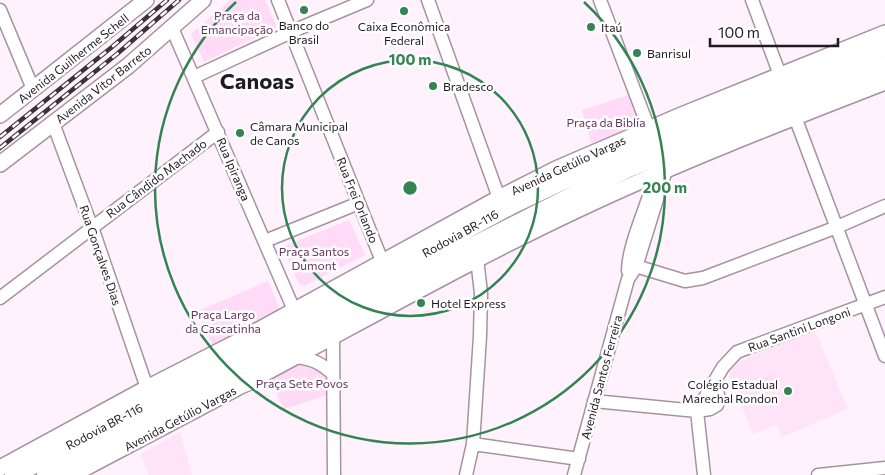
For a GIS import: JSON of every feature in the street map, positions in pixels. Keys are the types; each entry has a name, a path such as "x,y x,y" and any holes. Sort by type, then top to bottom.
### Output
{"highway":[{"name":"Rodovia BR-116","path":"58,468 182,384 513,204 623,152 885,48"},
{"name":"Rodovia BR-116","path":"58,468 434,266 628,168 885,67"},
{"path":"684,114 763,95"},
{"path":"628,168 634,171 642,170 825,98 833,96 844,98"},
{"path":"396,301 434,266"},
{"path":"182,384 233,344"},
{"path":"160,414 252,380"},
{"path":"14,475 58,468"}],"main road":[{"name":"Avenida Guilherme Schell","path":"0,115 146,0"},
{"name":"Avenida Vitor Barreto","path":"0,164 128,66 203,0"},
{"name":"Avenida Getúlio Vargas","path":"0,468 147,388 233,344 499,198 589,154 885,33"},
{"name":"Avenida Getúlio Vargas","path":"58,468 252,380 396,301 579,209 666,170 885,82"}],"street":[{"name":"Rua Frei Orlando","path":"278,0 382,261"},
{"path":"194,77 367,0"},
{"path":"428,0 499,198"},
{"path":"600,0 649,129"},
{"path":"752,0 780,75"},
{"path":"0,10 33,89"},
{"name":"Rua Ipiranga","path":"172,28 294,310"},
{"path":"795,117 885,356"},
{"name":"Rua Gonçalves Dias","path":"53,123 92,228 147,388"},
{"name":"Rua Cândido Machado","path":"0,298 218,132"},
{"name":"Avenida Santos Ferreira","path":"574,475 628,279 666,170"},
{"name":"Avenida Santos Ferreira","path":"632,266 651,190 650,184 644,180"},
{"path":"265,241 359,203"},
{"path":"632,266 685,281 694,279 836,227 885,206"},
{"path":"466,475 473,444 481,293 477,259"},
{"name":"Rua Santini Longoni","path":"697,411 723,367 737,352 885,297"},
{"path":"333,336 334,475"},
{"path":"294,357 310,359 333,374"},
{"path":"594,401 697,411 704,475"},
{"path":"473,444 579,459"},
{"path":"818,475 885,468"}],"shaded area":[{"name":"Colégio Estadual Marechal Rondon","path":"815,330 848,409 782,437 776,425 753,434 728,372 740,361"},
{"path":"180,432 192,475 148,475 141,454"}],"green space":[{"name":"Praça da Emancipação","path":"230,0 265,0 277,27 204,62 191,34"},
{"name":"Praça da Biblía","path":"628,95 640,122 638,128 592,147 582,110"},
{"name":"Praça Santos Dumont","path":"349,220 365,255 304,286 299,284 282,247"},
{"name":"Praça Largo da Cascatinha","path":"268,281 281,312 214,349 198,311"},
{"name":"Praça Sete Povos","path":"300,361 330,375 331,394 284,409 268,378"},
{"path":"775,373 780,385 759,393 754,382"}],"railway":[{"path":"0,137 167,0"},
{"path":"0,148 117,54 179,0"}],"place":[{"name":"Banco do Brasil","path":"304,10"},
{"name":"Caixa Econômica Federal","path":"404,11"},
{"name":"Itaú","path":"591,27"},
{"name":"Banrisul","path":"637,53"},
{"name":"Bradesco","path":"433,86"},
{"name":"Câmara Municipal de Canos","path":"240,133"},
{"name":"Hotel Express","path":"421,303"},
{"name":"Colégio Estadual Marechal Rondon","path":"788,391"}],"district":[{"name":"Canoas","path":"257,80"}]}
